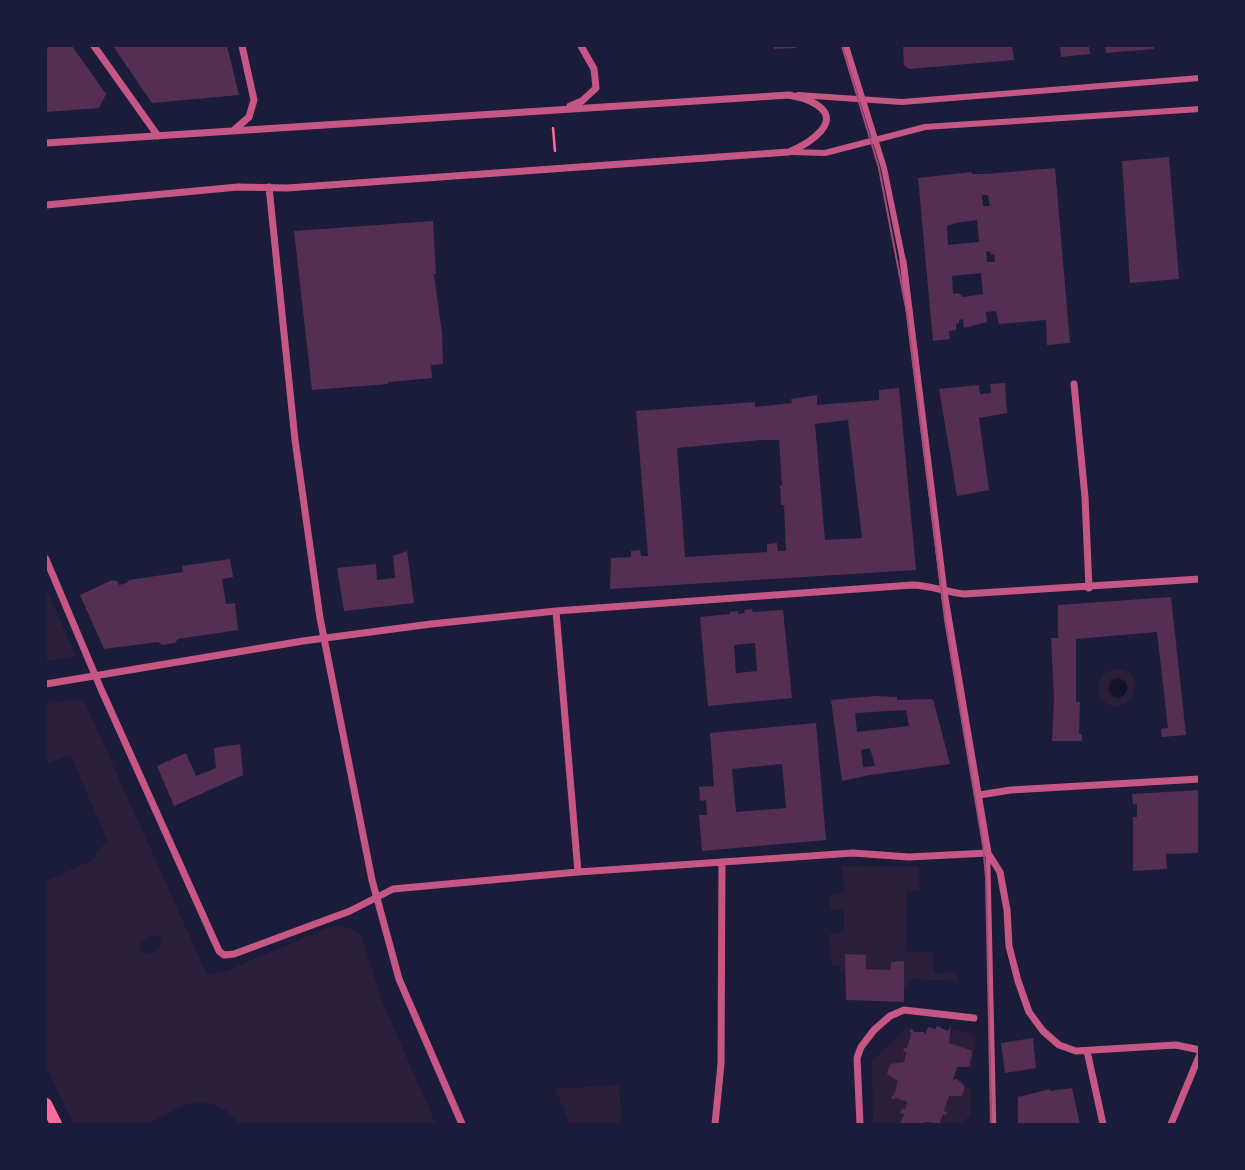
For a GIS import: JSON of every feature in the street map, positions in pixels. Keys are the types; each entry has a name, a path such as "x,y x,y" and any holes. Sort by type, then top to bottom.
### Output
{"main road":[{"path":"46,1104 56,1125"}],"street":[{"path":"94,46 158,135"},
{"path":"233,131 248,117 254,100 242,46"},
{"path":"552,110 582,101 596,88 594,69 581,46"},
{"path":"847,46 888,187 902,261 944,592 988,853 1000,872 1007,910 1009,946 1029,1012 1043,1031 1059,1045 1068,1050 1087,1051 1176,1045 1199,1052 1171,1125"},
{"path":"46,143 789,94 902,102 1199,78"},
{"path":"789,94 812,102 821,109 826,119 824,127 816,137 789,152"},
{"path":"46,205 238,187 309,186 789,152 825,153 925,127 1199,109"},
{"path":"269,187 295,440 310,549 324,638 376,898 400,979 462,1125"},
{"path":"1074,384 1085,497 1089,588"},
{"path":"46,559 221,954 234,954 350,911 393,889 578,872 853,853 909,857 988,853"},
{"path":"46,684 324,638 556,611 912,585 964,594 1199,579"},
{"path":"556,611 578,872"},
{"path":"979,795 1012,790 1199,779"},
{"path":"715,1125 721,1064 722,862"},
{"path":"860,1125 857,1058 861,1047 874,1030 890,1016 904,1010 974,1018"},
{"path":"1087,1051 1103,1125"}],"lane":[{"path":"988,853 994,1125"}],"path":[{"path":"553,128 555,151"}],"shaded area":[{"path":"46,588 76,657 46,661"},
{"path":"1114,669 1127,672 1134,679 1135,688 1131,697 1125,704 1116,707 1107,704 1099,693 1103,675","holes":["1117,677 1126,681 1128,687 1125,695 1118,699 1107,691 1110,680"]},
{"path":"1118,679 1124,682 1127,688 1124,694 1118,697 1112,694 1109,688 1112,682"},
{"path":"83,698 207,975 224,972 327,928 345,928 361,936 384,1006 436,1124 239,1124 222,1109 197,1102 138,1125 70,1123 72,1121 46,1067 46,879 91,861 107,840 70,754 46,764 46,704","holes":["148,937 161,937 163,943 157,951 145,955 140,950 142,942"]},
{"path":"842,866 919,867 919,891 907,891 906,952 933,952 934,973 957,972 958,981 909,979 908,987 904,988 904,962 891,962 890,970 866,969 865,955 845,954 845,972 840,972 840,965 832,965 829,934 844,932 844,909 830,909 829,895 844,893"},
{"path":"907,1028 911,1034 907,1048 903,1051 906,1052 904,1062 890,1064 887,1074 898,1081 892,1100 896,1098 907,1102 905,1110 902,1109 901,1112 904,1114 901,1123 873,1124 872,1061"},
{"path":"952,1030 971,1033 976,1038 972,1069 969,1067 971,1050 949,1043"},
{"path":"619,1085 622,1124 570,1124 555,1089"},
{"path":"964,1088 971,1088 971,1114 961,1124 940,1123 943,1114 947,1112 944,1111 949,1096 962,1096"}],"building":[{"path":"51,46 72,46 106,94 99,108 46,112 46,49"},
{"path":"113,46 227,46 239,95 152,103"},
{"path":"773,46 796,46 796,48 774,49"},
{"path":"903,46 1012,46 1014,60 909,69 904,65"},
{"path":"1060,46 1089,46 1090,54 1061,57"},
{"path":"1105,46 1153,46 1154,49 1106,53"},
{"path":"1169,157 1179,279 1130,283 1122,161"},
{"path":"1055,168 1070,343 1047,345 1046,320 999,324 996,311 986,312 987,322 964,328 963,319 959,320 956,330 949,331 950,339 933,341 918,178 972,172 986,174","holes":["982,195 988,195 990,206 983,206","977,220 979,242 948,245 947,226","986,252 994,254 995,262 987,262","981,273 983,294 963,297 959,293 953,294 952,276"]},
{"path":"433,221 434,274 443,364 431,365 432,378 312,390 294,231"},
{"path":"1005,383 1007,413 979,418 989,490 957,496 939,389 979,385 980,394 991,393 990,384"},
{"path":"899,388 916,570 610,589 611,558 631,557 631,551 640,550 641,556 648,556 636,411 755,402 755,407 792,403 791,399 817,395 817,405 879,400 879,390","holes":["848,420 862,538 825,540 815,424","779,440 786,551 778,551 777,543 767,544 767,552 685,557 677,448"]},
{"path":"407,551 414,603 344,611 337,568 376,564 377,580 395,578 393,556"},
{"path":"230,559 233,577 222,579 226,604 235,603 238,630 178,639 175,643 162,645 158,642 104,649 80,595 112,580 119,585 129,580 183,572 182,566"},
{"path":"1171,597 1186,735 1162,737 1161,729 1168,728 1157,632 1076,639 1076,702 1080,702 1079,733 1082,735 1082,741 1052,741 1054,699 1051,638 1058,638 1058,605"},
{"path":"744,610 783,610 792,698 708,706 700,617 738,611 738,614 745,613","holes":["755,643 757,671 736,673 734,645"]},
{"path":"875,696 897,697 897,700 933,699 950,764 842,781 831,700","holes":["906,710 909,726 857,732 855,713","870,748 875,766 863,767 861,750"]},
{"path":"816,723 826,840 702,851 699,815 707,815 706,800 700,801 699,787 714,786 710,733","holes":["782,764 786,808 736,812 732,769"]},
{"path":"240,744 243,775 174,806 157,766 186,753 196,776 216,768 214,748"},
{"path":"1200,790 1200,853 1166,854 1167,869 1133,871 1133,817 1137,817 1137,804 1133,804 1132,794"},
{"path":"845,954 866,955 866,969 890,970 891,962 904,961 904,1002 846,1000"},
{"path":"951,1025 949,1043 971,1050 972,1053 969,1067 957,1067 953,1080 957,1079 965,1086 962,1096 949,1096 944,1111 947,1112 946,1115 943,1114 940,1123 945,1124 900,1124 904,1114 900,1113 902,1109 905,1110 907,1102 896,1098 892,1100 898,1081 887,1074 890,1064 904,1062 906,1052 903,1051 907,1048 911,1034 909,1030 924,1032 925,1035 928,1027 935,1029 937,1026 948,1031"},
{"path":"1033,1038 1036,1068 1005,1073 1001,1043"},
{"path":"1072,1088 1080,1124 1018,1124 1018,1097 1050,1089"}],"tram line":[{"path":"842,46 879,168 907,313 945,620 983,845 991,1124"}]}
